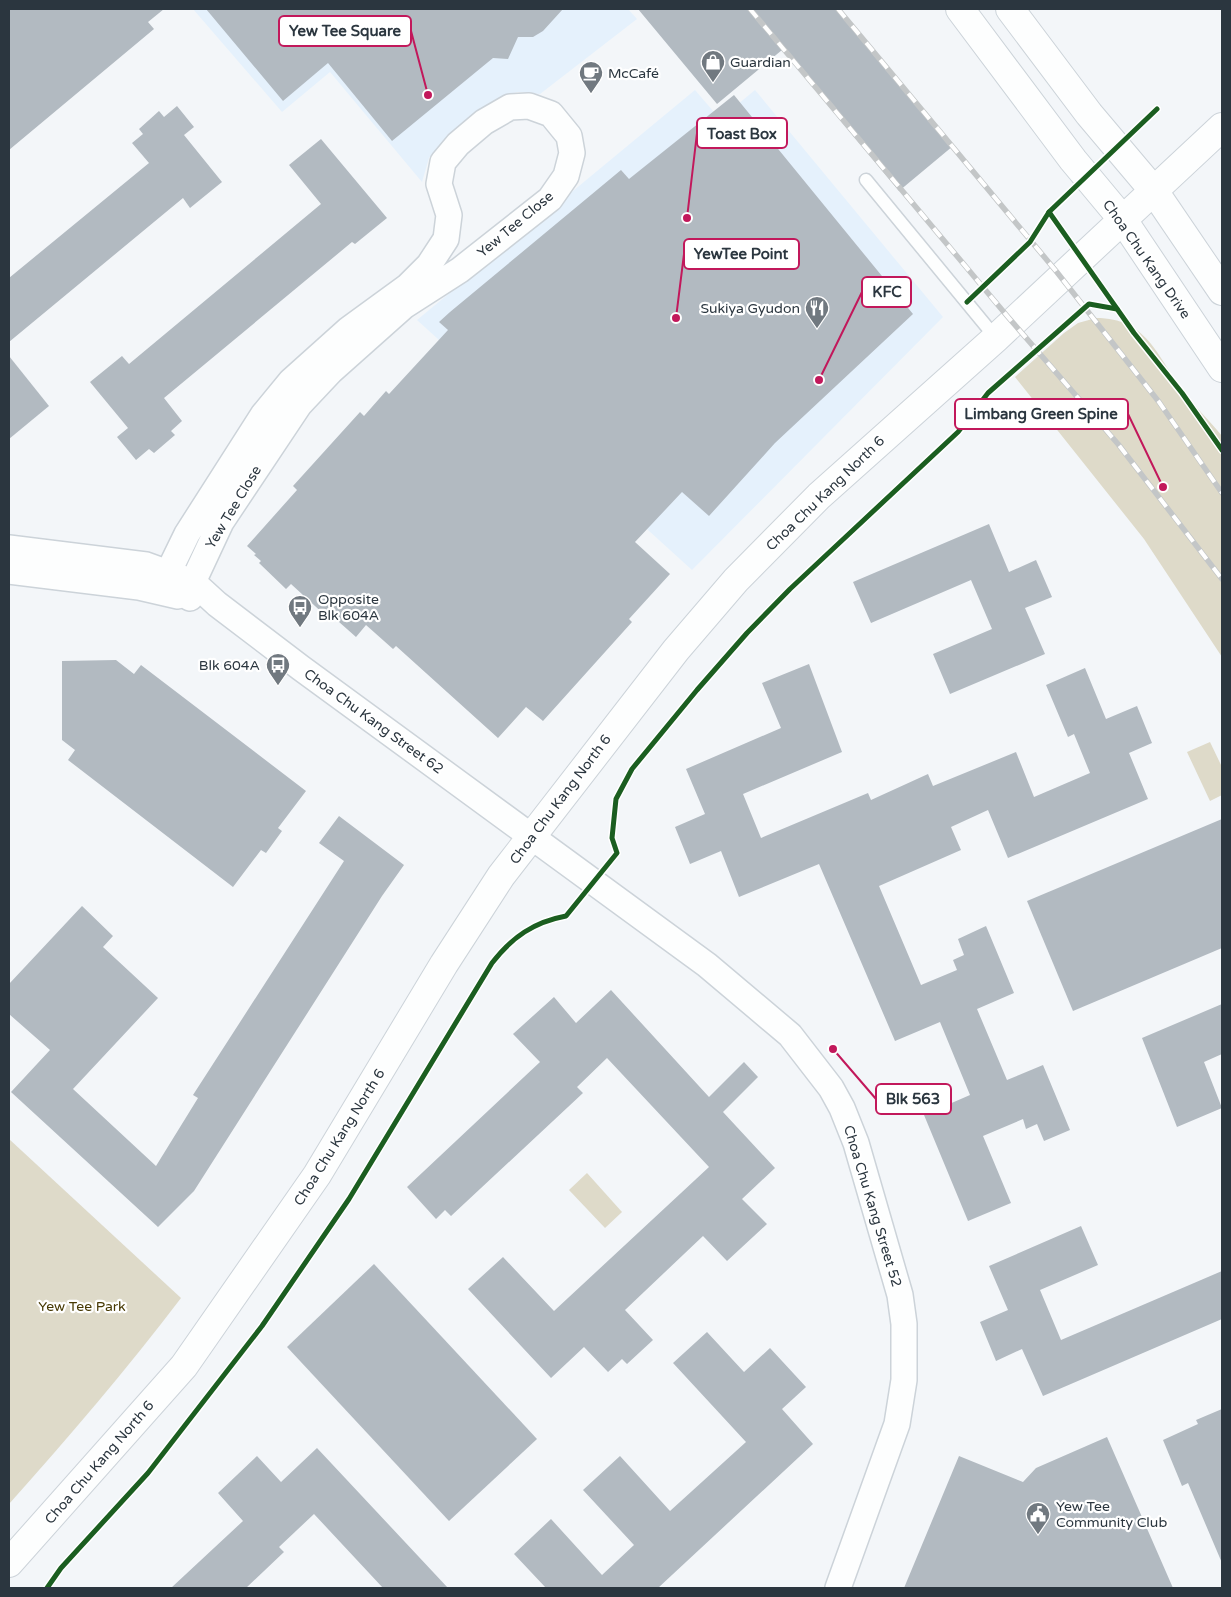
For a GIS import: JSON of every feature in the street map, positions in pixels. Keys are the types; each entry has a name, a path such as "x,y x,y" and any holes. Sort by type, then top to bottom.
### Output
{"street":[{"name":"Choa Chu Kang Drive","path":"960,9 1073,160 1123,220 1222,368"},
{"path":"1010,9 1089,114 1154,191 1222,291"},
{"name":"Yew Tee Close","path":"166,582 187,534 231,462 263,415 291,381 349,330 408,286 430,265 446,239 449,215 439,184 443,162 458,144 484,122 510,107 529,106 540,108 551,114 569,136 572,154 566,176 550,199 460,270 404,306 331,371 299,405 220,522 191,591"},
{"name":"Choa Chu Kang North 6","path":"9,1563 184,1366 316,1175 444,964 501,876 670,657 736,580 861,456 996,338 1222,127"},
{"name":"Choa Chu Kang Street 62","path":"9,548 146,565 166,582"},
{"name":"Choa Chu Kang Street 62","path":"9,571 166,582 191,591 217,604 309,674 532,836"},
{"name":"Choa Chu Kang Street 52","path":"532,836 707,965 790,1035 830,1088 842,1108 856,1143 900,1294 904,1324 904,1380 892,1443 838,1588"}],"lane":[{"path":"866,180 996,338"}],"shaded area":[{"path":"193,9 628,9 637,19 540,94 518,92 502,96 487,106 440,145 429,158 422,182 330,72 282,112"},
{"path":"695,90 720,119 755,90 943,317 692,570 417,320"}],"green space":[{"path":"1096,318 1127,324 1139,332 1157,352 1187,395 1222,436 1222,657 1144,539 1015,377 1064,333 1078,323"},
{"path":"1210,742 1222,767 1222,795 1210,801 1187,752"},
{"name":"Yew Tee Park","path":"9,1139 181,1298 140,1351 54,1454 9,1504"},
{"path":"587,1173 622,1212 605,1228 569,1190"}],"building":[{"path":"9,9 164,9 148,22 154,29 9,150"},
{"path":"206,9 563,9 543,31 533,37 518,37 508,59 493,58 392,141 328,63 283,101"},
{"path":"638,9 839,9 953,146 899,191 782,50 717,104"},
{"path":"734,95 913,314 775,443 709,516 682,492 635,542 670,574 629,619 632,622 543,721 526,707 498,738 396,646 393,649 366,625 356,637 330,614 327,617 291,584 286,589 259,563 261,561 247,546 297,490 293,486 360,412 364,416 386,391 389,394 448,330 439,322 621,170 629,179"},
{"path":"177,106 194,127 184,135 222,182 190,208 183,198 9,342 9,278 149,163 132,143 143,134 139,129 159,111 164,117"},
{"path":"321,139 387,218 355,244 352,242 164,398 182,421 171,431 175,435 154,453 149,449 136,460 117,437 128,428 90,382 122,356 129,364 321,204 289,165"},
{"path":"9,356 49,406 9,439"},
{"path":"989,524 1009,572 1036,560 1052,597 1025,608 1045,654 950,694 933,654 992,629 971,580 871,623 853,582"},
{"path":"116,660 134,674 141,665 306,791 278,828 282,831 266,853 261,850 233,887 68,760 75,750 62,740 62,661"},
{"path":"809,664 842,752 743,794 761,838 868,793 871,800 928,774 933,786 1016,752 1034,797 1090,773 1074,734 1068,737 1046,685 1085,668 1106,719 1137,706 1152,743 1129,753 1148,799 1008,858 988,810 951,827 961,850 879,886 921,985 957,970 953,960 964,955 958,939 986,926 1014,993 977,1009 1007,1080 1043,1065 1070,1130 1044,1141 1037,1124 1026,1129 1023,1119 983,1136 1011,1203 968,1221 924,1115 970,1095 940,1022 895,1041 819,864 739,897 721,851 690,864 675,827 705,814 686,769 781,728 762,683"},
{"path":"339,816 404,865 382,896 194,1191 158,1227 11,1092 50,1050 9,1014 9,984 82,906 113,936 103,947 158,998 73,1089 156,1166 198,1098 193,1095 344,861 319,843"},
{"path":"1222,819 1222,948 1073,1011 1027,901"},
{"path":"611,990 709,1097 744,1062 758,1077 723,1112 775,1168 742,1199 767,1224 727,1261 703,1236 625,1310 653,1340 627,1364 622,1359 608,1372 584,1347 551,1378 468,1289 503,1257 554,1311 709,1167 607,1058 577,1087 583,1093 451,1216 445,1210 436,1219 407,1187 540,1062 513,1034 554,997 576,1023"},
{"path":"1222,1004 1222,1054 1204,1062 1222,1108 1177,1127 1142,1038"},
{"path":"1081,1226 1098,1265 1040,1290 1061,1340 1222,1271 1222,1319 1043,1396 1022,1349 996,1361 980,1322 1008,1310 989,1266"},
{"path":"374,1264 537,1439 449,1521 287,1347"},
{"path":"707,1332 744,1372 770,1348 806,1387 782,1409 813,1444 658,1588 546,1588 514,1554 551,1519 602,1575 634,1545 583,1490 620,1456 670,1511 746,1442 673,1363"},
{"path":"1222,1409 1222,1563 1188,1483 1182,1486 1163,1440 1198,1424 1196,1420"},
{"name":"Yew Tee Community Club","path":"1107,1437 1173,1588 904,1588 959,1456 1023,1482 1036,1468"},
{"path":"317,1448 448,1588 383,1588 314,1514 279,1547 284,1552 246,1588 171,1588 243,1521 218,1493 257,1456 281,1482"}],"railway":[{"path":"750,9 1008,317 1118,444 1222,579"},
{"path":"838,9 1056,271 1159,402 1222,493"}],"cycle path":[{"path":"967,302 1030,242 1049,212 1157,109"},
{"path":"1049,212 1134,333 1182,393 1222,450"},
{"path":"47,1588 61,1568 148,1473 262,1326 349,1199 492,963 524,932 544,922 566,916 617,853 612,838 616,799 632,769 697,690 747,633 790,589 958,432 988,393 1089,304 1117,309"}],"place":[{"name":"Guardian","path":"713,83"},
{"name":"McCafé","path":"591,94"},
{"name":"Yew Tee Square","path":"428,95"},
{"name":"Toast Box","path":"687,218"},
{"name":"YewTee Point","path":"676,318"},
{"name":"Sukiya Gyudon","path":"817,329"},
{"name":"KFC","path":"819,380"},
{"name":"Limbang Green Spine","path":"1163,487"},
{"name":"Opposite Blk 604A","path":"300,628"},
{"name":"Blk 604A","path":"278,686"},
{"name":"Blk 563","path":"833,1049"},
{"name":"Yew Tee Community Club","path":"1038,1535"}]}
